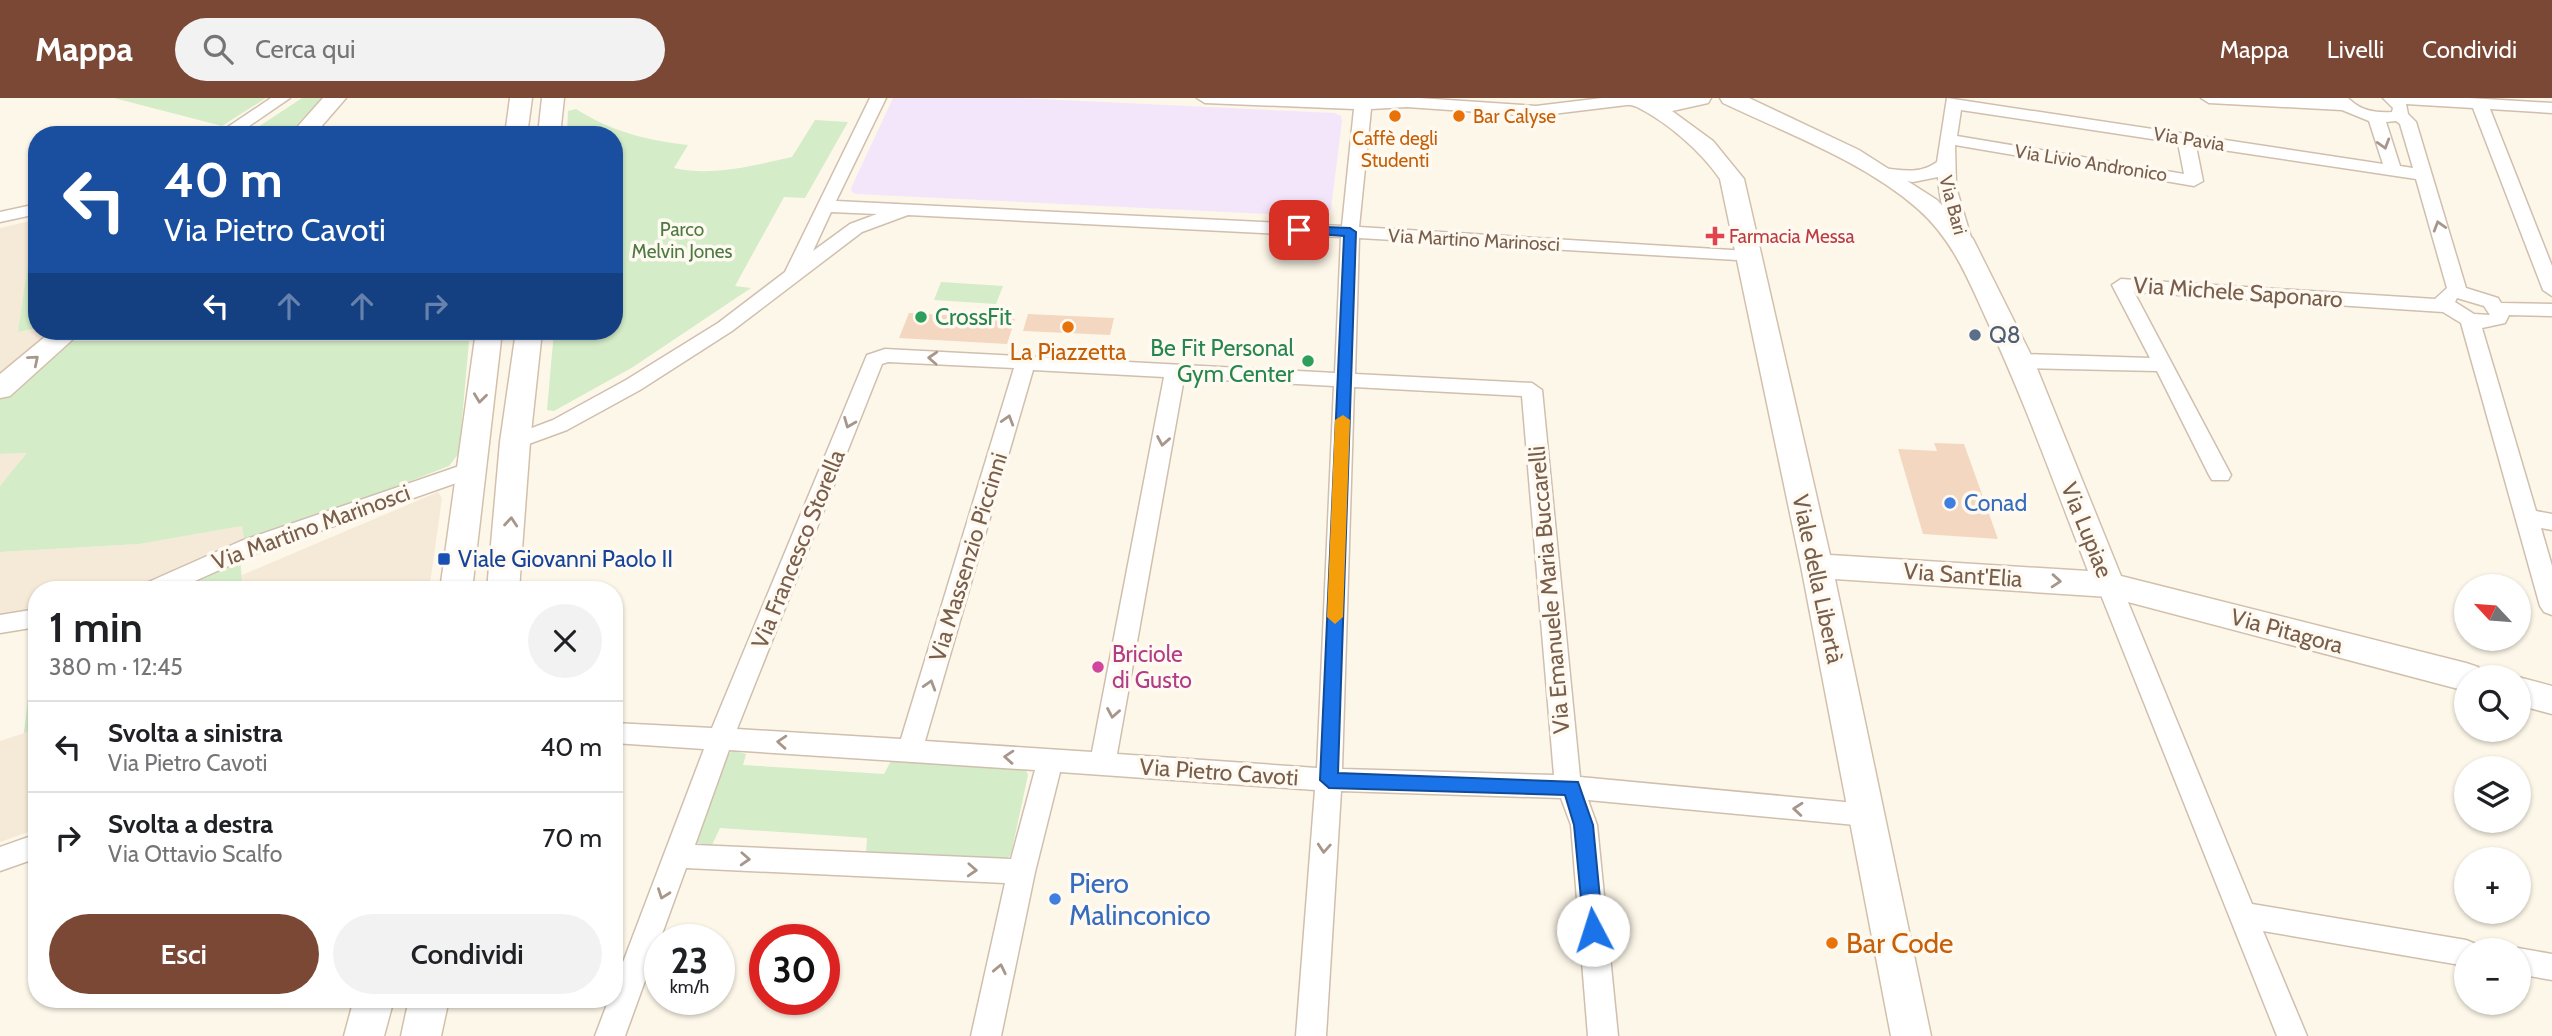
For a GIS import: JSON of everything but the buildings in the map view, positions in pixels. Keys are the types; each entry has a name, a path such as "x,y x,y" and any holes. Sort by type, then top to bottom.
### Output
{"main road":[{"path":"309,126 335,98"},
{"path":"517,126 521,98"},
{"path":"551,126 553,98"},
{"name":"Via Lupiae","path":"1731,98 1880,172 1927,205 1964,244 2020,361 2109,585"},
{"path":"1633,101 1694,101"},
{"name":"Viale della Libertà","path":"1633,101 1695,136 1718,156 1732,179 1817,566 1911,1036"},
{"name":"Via Lupiae","path":"1694,101 1727,103 1769,118"},
{"name":"Viale della Libertà","path":"1694,101 1684,117 1695,136"},
{"path":"0,388 58,340"},
{"path":"457,581 488,340"},
{"path":"504,581 515,442 528,340"},
{"name":"Via Sant'Elia","path":"1817,566 2109,585"},
{"name":"Via Pitagora","path":"2109,585 2454,674"},
{"path":"2531,694 2552,700"},
{"path":"364,1036 372,1008"},
{"path":"421,1036 427,1008"}],"street":[{"path":"238,126 282,98"},
{"path":"791,280 798,260 878,98"},
{"path":"1205,98 1363,105 1413,100 1536,111 1587,107 1614,100 1633,101"},
{"path":"1504,98 1536,111"},
{"path":"2209,98 2343,102 2376,117 2393,170"},
{"name":"Via Pavia","path":"1955,101 2423,175"},
{"name":"Via Bari","path":"1927,205 1947,139 1955,101"},
{"path":"2376,117 2395,104 2552,108"},
{"path":"2395,104 2408,122 2453,299 2470,320 2552,606"},
{"path":"1311,1036 1329,780 1350,232 1363,105"},
{"path":"2480,105 2552,290"},
{"name":"Via Livio Andronico","path":"1947,139 2194,181 2186,139"},
{"name":"Via Bari","path":"1880,172 1908,178 1938,171"},
{"name":"Via Bari","path":"1938,171 1964,244"},
{"name":"Via Martino Marinosci","path":"825,206 1350,232 1748,257"},
{"name":"Via Martino Marinosci","path":"515,442 560,425 633,385 726,327 856,228 906,210"},
{"path":"0,217 28,211"},
{"name":"Via Michele Saponaro","path":"2220,475 2121,285 2453,299"},
{"path":"2453,299 2481,297 2498,309 2552,310"},
{"path":"2470,320 2482,322 2498,319 2498,309"},
{"path":"874,360 885,355 1344,382"},
{"name":"Via Francesco Storella","path":"623,1001 721,738 874,360"},
{"path":"2020,361 2164,365"},
{"name":"Via Massenzio Piccinni","path":"911,750 1025,364"},
{"path":"1104,763 1175,373"},
{"name":"Via Emanuele Maria Buccarelli","path":"1344,382 1532,390 1564,768 1584,825 1603,1036"},
{"name":"Via Martino Marinosci","path":"172,581 249,547 471,470"},
{"path":"2526,517 2552,522"},
{"name":"Via Lupiae","path":"2109,585 2292,1036"},
{"path":"0,624 28,619"},
{"name":"Via Pietro Cavoti","path":"623,733 911,750 1329,780 1572,787 1866,815"},
{"path":"986,1036 1021,872 1050,760"},
{"path":"0,859 28,849"},
{"path":"677,856 1021,872"},
{"path":"2244,915 2454,951"},
{"path":"2531,963 2552,967"},
{"name":"Via Francesco Storella","path":"610,1036 620,1008"}],"shaded area":[{"path":"893,98 1020,98 1335,113 1341,116 1342,121 1331,209 1321,217 856,194 851,191 852,186"},
{"path":"28,221 28,262 18,332 28,330 28,340 41,340 0,372 0,228"},
{"path":"28,453 21,462 0,486 0,454"},
{"path":"438,492 442,498 430,581 242,581 242,575"},
{"path":"242,526 244,539 156,581 28,581 28,609 0,614 0,552 139,544"},
{"path":"28,732 28,832 0,842 0,741"}],"green space":[{"path":"114,98 266,98 222,126"},
{"path":"302,98 322,98 296,126 260,126"},
{"name":"Parco Melvin Jones","path":"576,109 608,126 567,126 568,111"},
{"name":"Parco Melvin Jones","path":"815,120 848,122 805,198 784,197 735,286 751,288 633,367 554,411 547,410 553,340 623,340 623,131 688,145 674,168 719,171 792,157"},
{"path":"28,262 28,330 18,332"},
{"path":"941,282 1003,286 996,304 934,300"},
{"path":"68,341 469,341 459,453 449,466 351,504 244,539 242,526 139,544 0,552 0,486 27,453 0,454 0,397"},
{"path":"240,559 242,581 188,581"},
{"path":"28,698 28,732 24,733"},
{"path":"733,751 746,754 743,765 884,774 892,759 1025,768 1028,775 1011,854 1007,859 866,854 867,838 720,828 712,845 697,843 728,754"}],"slow traffic":[{"path":"1335,617 1343,420"}],"place":[{"name":"Caffè degli Studenti","path":"1395,116"},
{"name":"Bar Calyse","path":"1459,116"},
{"name":"Farmacia Messa","path":"1715,236"},
{"name":"CrossFit","path":"921,317"},
{"name":"La Piazzetta","path":"1068,327"},
{"name":"Q8","path":"1975,335"},
{"name":"Be Fit Personal Gym Center","path":"1308,361"},
{"name":"Conad","path":"1950,503"},
{"name":"Viale Giovanni Paolo II","path":"444,559"},
{"name":"Briciole di Gusto","path":"1098,667"},
{"name":"Piero Malinconico","path":"1055,899"},
{"name":"Bar Code","path":"1832,943"}],"route":[{"path":"1299,230 1350,232 1329,780 1572,787 1584,825 1593,930"}]}
